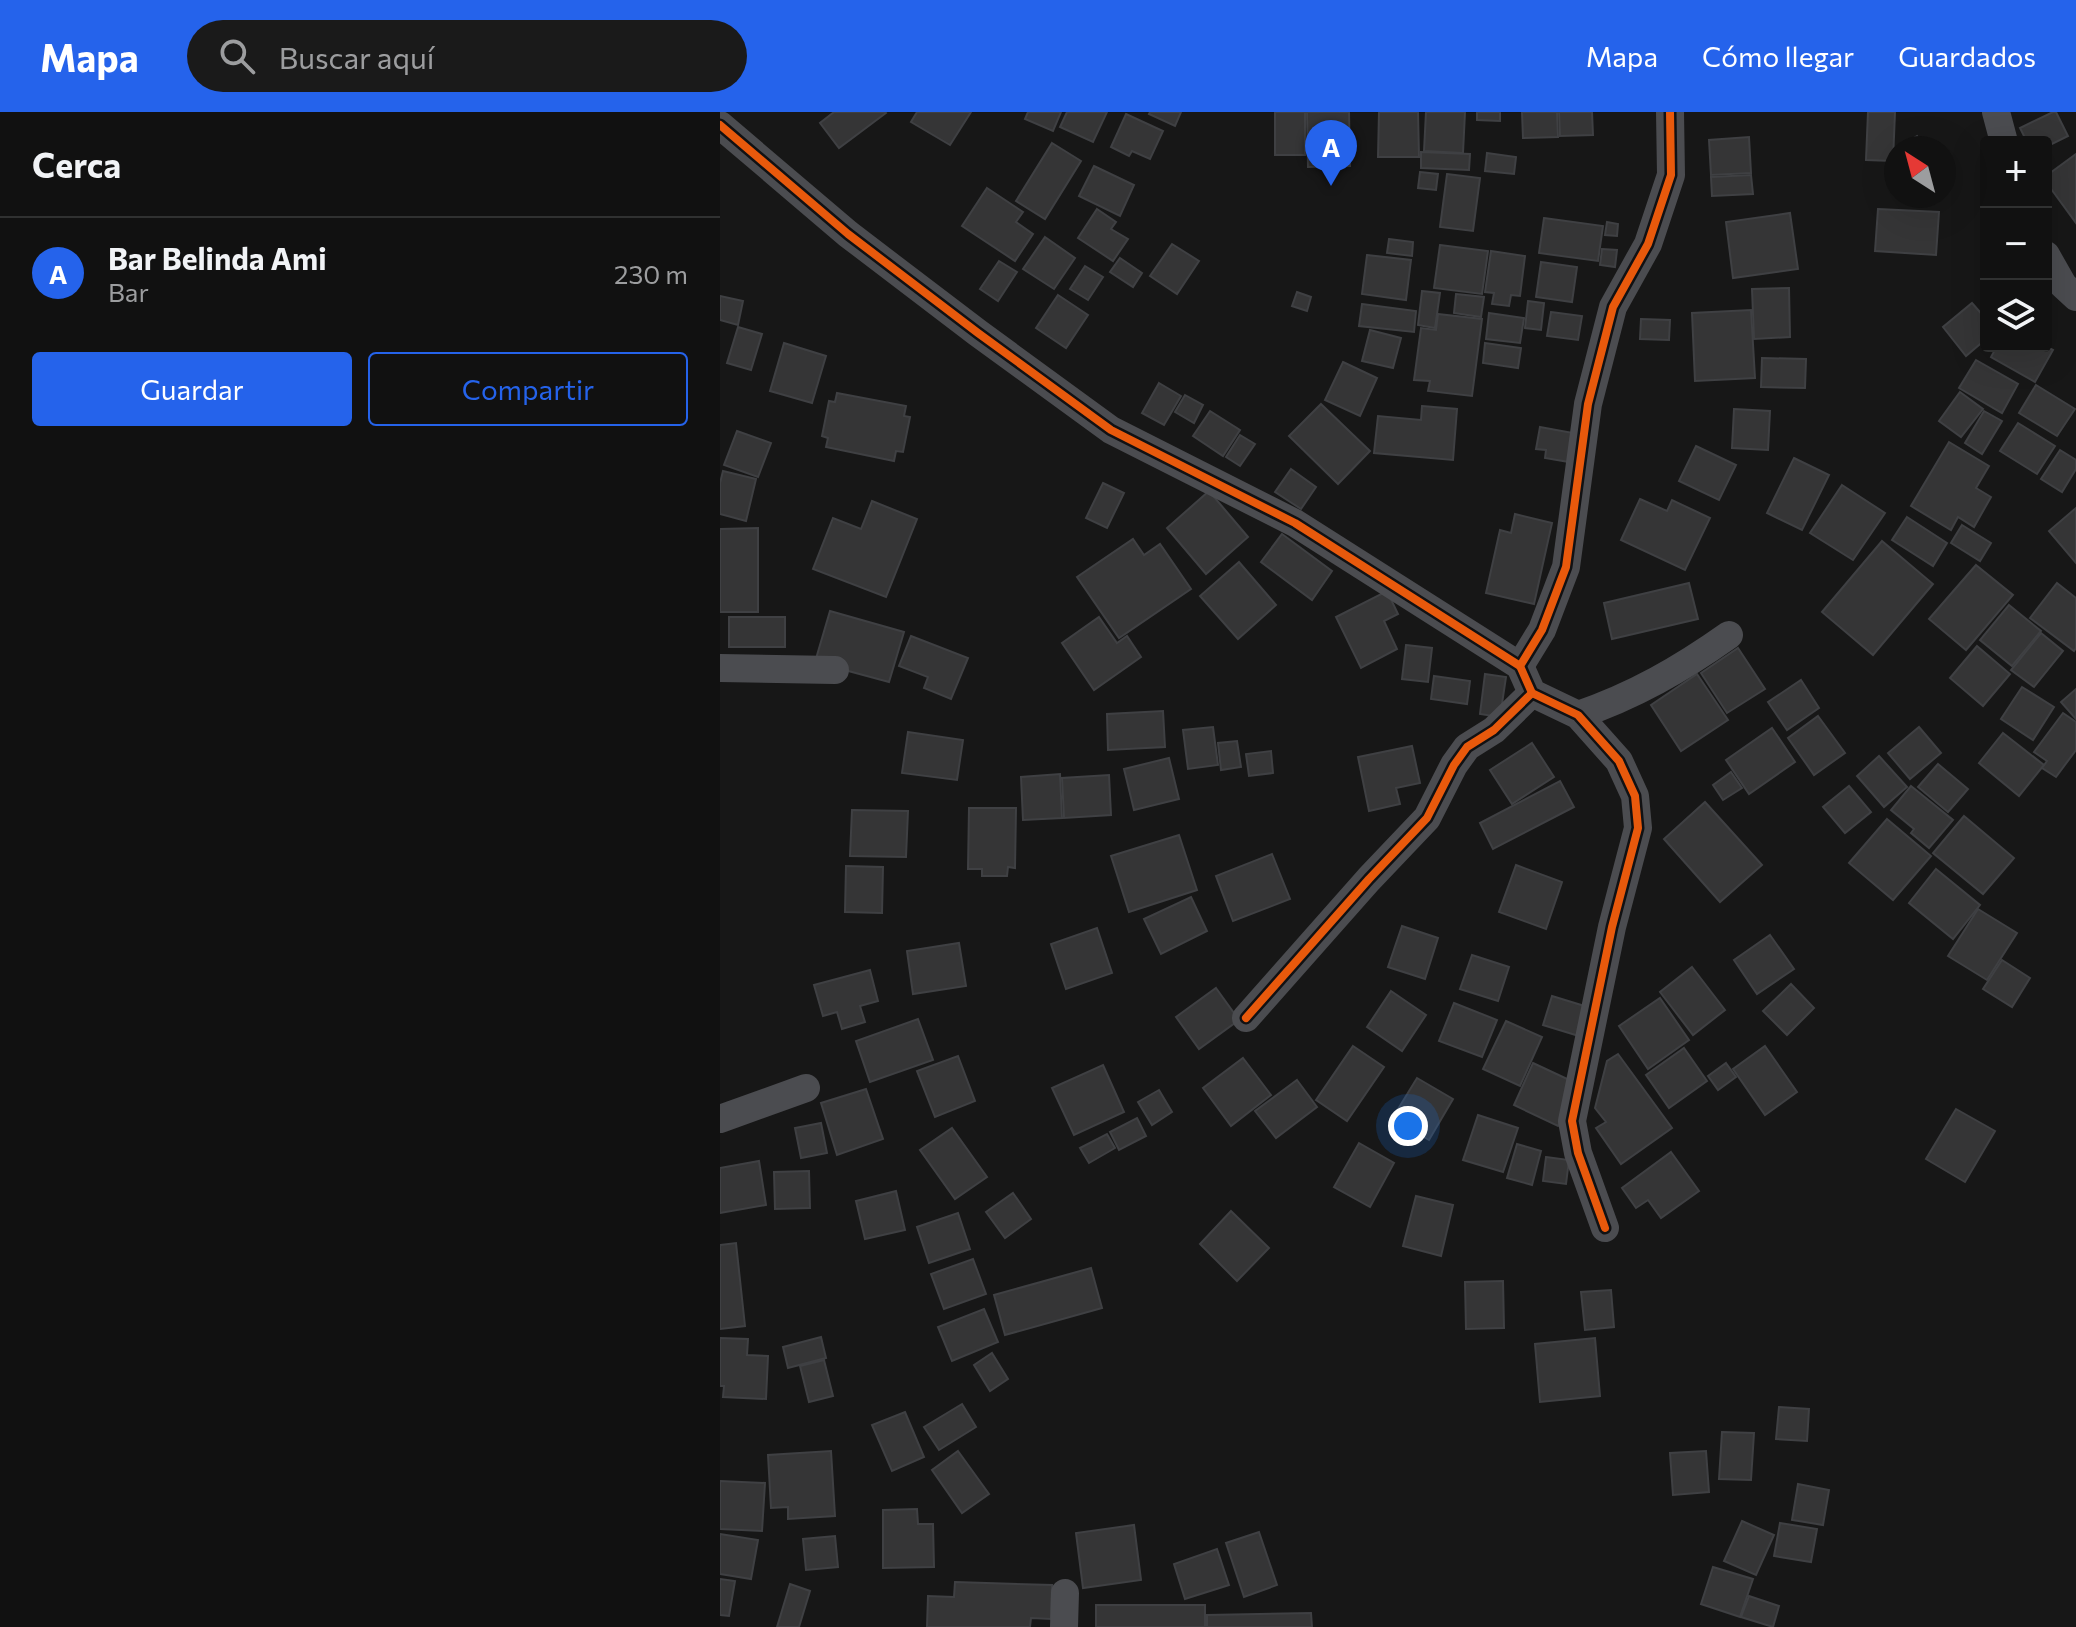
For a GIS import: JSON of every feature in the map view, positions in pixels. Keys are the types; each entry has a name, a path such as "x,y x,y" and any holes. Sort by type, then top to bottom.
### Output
{"street":[{"path":"1520,666 1542,630 1566,567 1588,404 1613,307 1648,244 1671,175 1670,112"},
{"path":"1996,112 2002,136"},
{"path":"720,125 848,234 1111,430 1295,523 1520,666 1532,693 1578,715 1619,761 1635,796 1638,828 1612,927 1572,1121 1578,1153 1605,1228"},
{"path":"2052,266 2063,285 2076,297"},
{"path":"1578,715 1619,701 1661,680 1729,635"},
{"path":"720,668 835,670"},
{"path":"1246,1018 1427,818 1454,765 1467,747 1494,730 1532,693"},
{"path":"720,1119 806,1088"},
{"path":"1064,1627 1065,1593"}],"building":[{"path":"834,112 886,113 839,148 820,123"},
{"path":"917,112 971,112 950,145 911,122"},
{"path":"1028,112 1061,112 1053,131 1025,119"},
{"path":"1067,112 1107,112 1093,142 1060,127"},
{"path":"1150,112 1181,112 1175,126"},
{"path":"1275,112 1305,112 1305,155 1275,155"},
{"path":"1307,112 1349,112 1350,166 1308,167"},
{"path":"1379,112 1418,112 1419,157 1378,157"},
{"path":"1426,112 1465,112 1463,153 1424,151"},
{"path":"1477,112 1500,112 1500,121 1477,120"},
{"path":"1522,112 1557,112 1558,137 1523,138"},
{"path":"1559,112 1592,112 1593,135 1560,136"},
{"path":"1868,112 1895,112 1894,136 1884,136 1884,161 1866,160"},
{"path":"2056,112 2068,136 2052,144 2052,136 2024,136 2020,128"},
{"path":"1126,114 1163,131 1150,159 1132,151 1129,156 1111,147"},
{"path":"1749,137 1751,173 1711,175 1709,140"},
{"path":"1052,143 1081,161 1045,219 1016,201"},
{"path":"1421,152 1470,154 1469,170 1421,168"},
{"path":"1487,153 1516,157 1514,174 1485,171"},
{"path":"2076,154 2076,223 2052,190 2052,172"},
{"path":"1094,166 1134,185 1120,216 1079,196"},
{"path":"1420,172 1438,174 1436,190 1418,188"},
{"path":"1447,174 1480,178 1473,231 1440,227"},
{"path":"1751,175 1753,194 1712,196 1711,177"},
{"path":"987,188 1023,212 1016,222 1033,234 1015,261 962,226"},
{"path":"1097,209 1116,222 1111,229 1128,239 1113,261 1078,238"},
{"path":"1878,209 1939,212 1936,255 1875,251"},
{"path":"1790,213 1798,269 1733,278 1726,222"},
{"path":"1544,218 1603,226 1598,261 1539,253"},
{"path":"1607,222 1618,224 1617,236 1605,235"},
{"path":"1045,237 1075,258 1054,289 1023,269"},
{"path":"1389,239 1413,242 1412,256 1387,253"},
{"path":"1172,244 1199,261 1177,294 1150,276"},
{"path":"1440,245 1488,251 1482,294 1434,288"},
{"path":"1602,249 1617,250 1615,267 1600,265"},
{"path":"1491,251 1525,256 1520,296 1511,295 1509,306 1492,304 1494,293 1485,292"},
{"path":"1367,255 1411,260 1406,300 1362,294"},
{"path":"1120,258 1142,273 1133,287 1110,272"},
{"path":"999,261 1017,272 998,301 980,289"},
{"path":"1541,262 1577,267 1572,302 1536,297"},
{"path":"1085,266 1103,277 1088,300 1070,289"},
{"path":"1789,288 1790,337 1754,339 1752,289"},
{"path":"1422,291 1440,293 1435,328 1418,325"},
{"path":"1297,292 1311,297 1307,311 1292,306"},
{"path":"1456,294 1484,297 1481,317 1454,313"},
{"path":"1058,295 1088,315 1066,348 1036,328"},
{"path":"720,296 743,301 738,325 720,320"},
{"path":"1528,301 1544,303 1541,330 1525,328"},
{"path":"1972,303 1980,312 1980,344 1966,356 1943,327"},
{"path":"1362,304 1416,311 1414,332 1359,326"},
{"path":"1751,310 1755,378 1695,381 1692,313"},
{"path":"1551,312 1582,316 1578,340 1547,336"},
{"path":"1489,313 1524,318 1520,343 1486,339"},
{"path":"1438,314 1482,319 1472,396 1428,391 1430,381 1414,380 1421,328 1436,330"},
{"path":"1641,319 1670,320 1669,340 1640,339"},
{"path":"738,327 762,334 751,370 727,363"},
{"path":"1370,330 1401,338 1393,368 1362,361"},
{"path":"784,343 826,356 812,403 770,391"},
{"path":"1485,343 1521,348 1518,368 1483,363"},
{"path":"1994,352 2052,352 2035,382 1991,357"},
{"path":"1762,358 1806,359 1805,388 1761,387"},
{"path":"1976,360 2018,384 2002,413 1959,388"},
{"path":"1343,362 1377,378 1360,416 1325,400"},
{"path":"1159,383 1181,396 1164,425 1142,413"},
{"path":"2036,385 2075,409 2057,436 2019,413"},
{"path":"1960,392 1983,409 1961,437 1939,421"},
{"path":"837,393 906,406 904,416 910,417 903,452 896,451 894,461 826,447 828,438 822,436 829,401 835,402"},
{"path":"1185,395 1203,405 1194,423 1175,412"},
{"path":"1321,404 1370,451 1338,484 1289,436"},
{"path":"1422,406 1457,409 1453,460 1374,453 1378,416 1421,420"},
{"path":"1734,409 1770,411 1768,450 1732,448"},
{"path":"1210,411 1240,430 1223,456 1193,436"},
{"path":"1984,411 2002,421 1982,454 1965,443"},
{"path":"2018,423 2055,446 2037,474 2000,451"},
{"path":"1540,427 1573,433 1569,462 1545,458 1546,450 1536,449"},
{"path":"737,431 771,443 758,477 724,465"},
{"path":"1240,435 1255,444 1240,466 1226,457"},
{"path":"1949,442 1989,466 1976,488 1991,497 1974,527 1958,517 1951,530 1911,506"},
{"path":"1696,446 1736,465 1719,500 1679,481"},
{"path":"2060,450 2076,460 2076,469 2062,492 2041,479"},
{"path":"1794,458 1829,475 1802,530 1767,513"},
{"path":"1291,469 1316,487 1301,509 1275,492"},
{"path":"723,471 756,479 746,521 720,514"},
{"path":"1103,483 1124,493 1107,528 1086,518"},
{"path":"1842,485 1885,513 1853,560 1810,533"},
{"path":"1209,491 1248,537 1206,574 1167,528"},
{"path":"1640,499 1667,511 1672,500 1710,518 1685,570 1621,540"},
{"path":"872,501 917,519 886,597 813,569 833,518 861,529"},
{"path":"2076,508 2076,563 2049,531"},
{"path":"1515,514 1552,523 1534,604 1486,593 1500,530 1511,533"},
{"path":"1907,517 1947,543 1933,566 1892,540"},
{"path":"1962,525 1991,543 1980,561 1951,543"},
{"path":"758,528 758,612 720,612 720,529"},
{"path":"1282,534 1332,571 1312,600 1261,562"},
{"path":"1133,539 1144,555 1160,544 1191,589 1119,638 1077,577"},
{"path":"1882,541 1933,584 1873,655 1822,612"},
{"path":"1239,562 1276,605 1238,639 1200,596"},
{"path":"1976,565 2013,595 1966,650 1929,619"},
{"path":"1689,583 1698,619 1612,639 1604,603"},
{"path":"2057,583 2076,598 2074,651 2030,618"},
{"path":"1387,591 1398,614 1384,621 1397,649 1361,668 1336,617"},
{"path":"2009,605 2041,631 2012,666 1980,640"},
{"path":"830,611 904,632 889,682 815,662"},
{"path":"729,617 785,617 785,647 729,647"},
{"path":"1099,617 1117,643 1127,636 1141,657 1094,690 1062,643"},
{"path":"2041,633 2063,651 2034,687 2011,670"},
{"path":"911,636 968,658 951,699 924,688 928,677 899,666"},
{"path":"1406,645 1432,648 1428,682 1402,679"},
{"path":"1977,646 2010,674 1983,706 1950,678"},
{"path":"1738,648 1765,689 1727,713 1701,673"},
{"path":"1485,674 1506,677 1500,717 1480,714"},
{"path":"1697,674 1728,720 1681,751 1651,705"},
{"path":"1434,676 1470,681 1467,704 1431,699"},
{"path":"1801,680 1819,708 1787,730 1768,702"},
{"path":"2022,687 2054,707 2033,740 2001,719"},
{"path":"2076,689 2076,719 2061,702"},
{"path":"1163,711 1165,747 1108,750 1107,714"},
{"path":"2063,713 2076,722 2076,750 2056,777 2042,768 2047,761 2034,752"},
{"path":"1818,716 1845,753 1814,775 1788,738"},
{"path":"1213,727 1218,765 1188,769 1183,730"},
{"path":"1919,727 1941,753 1910,779 1888,753"},
{"path":"1772,728 1795,762 1749,794 1726,760"},
{"path":"908,732 963,740 957,780 902,773"},
{"path":"2003,733 2044,765 2019,796 1979,763"},
{"path":"1237,741 1241,767 1221,770 1218,743"},
{"path":"1532,743 1554,777 1512,804 1490,770"},
{"path":"1412,746 1420,783 1396,788 1400,804 1369,811 1358,757"},
{"path":"1271,751 1273,773 1249,776 1246,754"},
{"path":"1879,756 1907,787 1884,807 1857,776"},
{"path":"1169,758 1179,799 1134,810 1124,769"},
{"path":"1938,764 1968,789 1948,812 1918,787"},
{"path":"1731,772 1742,788 1723,800 1713,785"},
{"path":"1060,774 1062,818 1023,820 1021,777"},
{"path":"1109,775 1111,815 1064,818 1062,778"},
{"path":"1560,781 1574,807 1493,849 1480,823"},
{"path":"1849,786 1871,812 1845,833 1823,807"},
{"path":"1911,786 1953,820 1929,848 1911,833 1914,829 1891,810"},
{"path":"1705,802 1762,865 1720,902 1664,839"},
{"path":"969,808 1016,808 1015,868 1008,867 1007,876 982,876 982,869 968,869"},
{"path":"852,810 908,811 906,857 850,856"},
{"path":"1964,816 2014,858 1983,894 1933,853"},
{"path":"1887,819 1931,856 1893,900 1849,863"},
{"path":"1179,835 1197,890 1129,912 1111,856"},
{"path":"1272,854 1290,899 1233,921 1216,876"},
{"path":"1516,865 1562,882 1546,929 1499,912"},
{"path":"846,866 883,867 882,913 845,912"},
{"path":"1936,869 1980,905 1953,939 1909,903"},
{"path":"1191,897 1207,931 1161,954 1144,919"},
{"path":"1978,909 2017,933 1987,980 1948,956"},
{"path":"1402,926 1438,938 1425,979 1388,967"},
{"path":"1097,928 1112,973 1066,989 1051,944"},
{"path":"1770,935 1794,969 1757,994 1734,960"},
{"path":"959,943 966,986 913,994 907,951"},
{"path":"1472,955 1509,967 1498,1001 1460,989"},
{"path":"2002,960 2030,978 2012,1007 1983,989"},
{"path":"1692,967 1725,1010 1693,1035 1660,992"},
{"path":"870,970 878,1001 860,1006 865,1022 842,1029 837,1012 823,1016 814,985"},
{"path":"1791,984 1814,1008 1787,1035 1763,1011"},
{"path":"1216,988 1239,1020 1199,1049 1176,1017"},
{"path":"1391,991 1426,1015 1402,1051 1367,1027"},
{"path":"1552,996 1591,1008 1582,1037 1543,1025"},
{"path":"1660,998 1689,1040 1648,1069 1619,1026"},
{"path":"1454,1003 1497,1020 1482,1057 1439,1041"},
{"path":"918,1019 933,1060 870,1082 856,1041"},
{"path":"1506,1021 1542,1037 1520,1086 1483,1069"},
{"path":"1353,1046 1384,1067 1347,1121 1316,1100"},
{"path":"1765,1046 1797,1092 1765,1115 1733,1069"},
{"path":"1684,1048 1707,1081 1669,1108 1646,1075"},
{"path":"1618,1054 1672,1128 1621,1164 1596,1128 1606,1122 1595,1108 1607,1061"},
{"path":"958,1056 975,1101 935,1117 917,1071"},
{"path":"1243,1058 1271,1095 1231,1126 1203,1088"},
{"path":"1533,1063 1578,1084 1558,1126 1514,1105"},
{"path":"1726,1063 1736,1077 1718,1090 1708,1076"},
{"path":"1103,1065 1124,1112 1074,1135 1052,1088"},
{"path":"1417,1078 1453,1099 1429,1140 1392,1119"},
{"path":"1297,1080 1317,1107 1276,1138 1255,1111"},
{"path":"866,1089 883,1139 837,1155 821,1103"},
{"path":"1159,1090 1172,1112 1152,1125 1138,1102"},
{"path":"1956,1109 1995,1131 1965,1182 1926,1159"},
{"path":"1478,1115 1518,1128 1503,1172 1463,1160"},
{"path":"1137,1118 1146,1136 1119,1150 1110,1132"},
{"path":"821,1123 827,1153 801,1158 795,1128"},
{"path":"952,1128 987,1177 955,1199 920,1150"},
{"path":"1107,1134 1115,1148 1089,1163 1080,1148"},
{"path":"1359,1143 1394,1163 1370,1207 1334,1187"},
{"path":"1517,1144 1541,1151 1532,1185 1507,1178"},
{"path":"1671,1152 1699,1191 1661,1218 1648,1200 1636,1208 1622,1188"},
{"path":"1546,1157 1569,1160 1566,1184 1543,1181"},
{"path":"759,1161 766,1205 720,1213 720,1168"},
{"path":"809,1171 810,1208 775,1209 774,1172"},
{"path":"896,1191 905,1230 865,1239 856,1201"},
{"path":"1013,1193 1031,1219 1005,1238 986,1212"},
{"path":"1416,1196 1453,1205 1441,1256 1403,1246"},
{"path":"1231,1211 1269,1248 1237,1281 1200,1244"},
{"path":"958,1213 970,1249 929,1263 917,1227"},
{"path":"736,1243 745,1326 720,1329 720,1245"},
{"path":"973,1259 986,1294 944,1309 931,1274"},
{"path":"1091,1268 1102,1308 1005,1335 994,1295"},
{"path":"1503,1281 1504,1328 1466,1329 1465,1282"},
{"path":"1611,1290 1614,1327 1585,1330 1581,1292"},
{"path":"984,1309 998,1342 952,1361 938,1327"},
{"path":"821,1337 826,1358 788,1368 783,1347"},
{"path":"720,1338 748,1339 747,1355 768,1356 766,1399 723,1397 724,1386 720,1386"},
{"path":"1595,1338 1600,1396 1540,1402 1535,1344"},
{"path":"992,1353 1008,1379 990,1391 974,1365"},
{"path":"824,1360 833,1396 809,1402 800,1366"},
{"path":"962,1404 976,1427 939,1450 924,1427"},
{"path":"1779,1407 1809,1409 1807,1441 1776,1439"},
{"path":"905,1412 924,1457 892,1471 872,1425"},
{"path":"1722,1432 1754,1433 1751,1480 1719,1479"},
{"path":"831,1451 835,1516 788,1519 788,1507 771,1508 768,1455"},
{"path":"958,1451 989,1494 962,1513 932,1470"},
{"path":"1706,1451 1709,1492 1673,1495 1670,1453"},
{"path":"720,1481 765,1483 762,1531 720,1529"},
{"path":"1798,1484 1829,1490 1823,1525 1792,1520"},
{"path":"917,1509 918,1524 933,1524 934,1567 883,1568 883,1510"},
{"path":"1742,1521 1774,1535 1756,1575 1724,1561"},
{"path":"1780,1523 1817,1529 1811,1562 1774,1556"},
{"path":"1134,1525 1141,1580 1083,1588 1076,1533"},
{"path":"1259,1532 1277,1585 1244,1597 1226,1543"},
{"path":"720,1534 758,1540 751,1579 720,1574"},
{"path":"835,1536 838,1567 806,1570 803,1539"},
{"path":"1217,1549 1229,1585 1185,1599 1174,1564"},
{"path":"1713,1567 1753,1579 1740,1617 1701,1604"},
{"path":"720,1579 735,1581 729,1616 720,1615"},
{"path":"955,1582 1052,1585 1051,1619 1031,1618 1030,1627 927,1627 928,1596 954,1597"},
{"path":"790,1584 810,1591 799,1627 777,1627"},
{"path":"1749,1596 1779,1606 1773,1627 1741,1617"},
{"path":"1096,1605 1205,1605 1205,1627 1096,1627"},
{"path":"1311,1613 1312,1627 1207,1627 1207,1615"}],"cycle path":[{"path":"1520,666 1542,630 1566,567 1588,404 1613,307 1648,244 1671,175 1670,112"},
{"path":"720,125 848,234 1111,430 1295,523 1520,666 1532,693 1578,715 1619,761 1635,796 1638,828 1612,927 1572,1121 1578,1153 1605,1228"},
{"path":"1246,1018 1427,818 1454,765 1467,747 1494,730 1532,693"}],"place":[{"name":"Bar Belinda Ami","path":"1331,186"}]}
